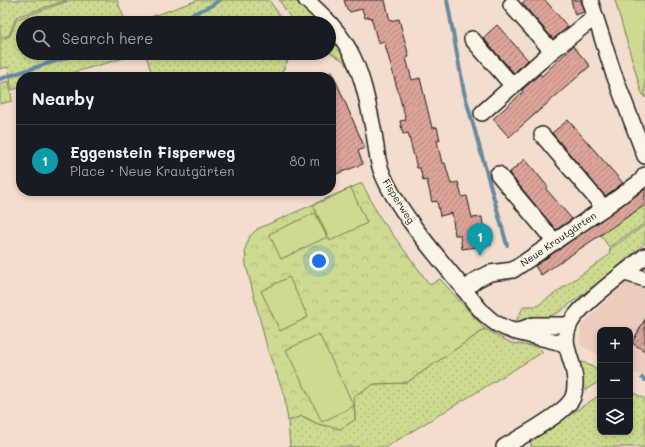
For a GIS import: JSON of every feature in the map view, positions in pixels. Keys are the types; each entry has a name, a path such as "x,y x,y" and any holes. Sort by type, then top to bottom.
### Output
{"street":[{"name":"Fisperweg","path":"306,0 323,16"},
{"path":"590,0 613,72 645,156"},
{"path":"511,5 552,51"},
{"path":"482,113 552,51 595,17"},
{"name":"Fisperweg","path":"336,29 351,51 358,66 368,103 381,169 388,184 435,254 484,314 495,323 506,328 566,345"},
{"path":"472,39 513,86"},
{"path":"542,135 604,208"},
{"path":"498,174 555,242"},
{"name":"Neue Krautgärten","path":"464,290 476,280 490,273 513,270 604,208 641,181 645,175"},
{"path":"504,447 525,441 564,409 573,399 576,387 574,370 566,345 569,325 581,309 645,256"},
{"path":"625,272 645,279"},
{"path":"517,331 533,325 569,325"}],"shaded area":[{"path":"645,261 645,378 633,372 633,327 597,327 597,354 580,345 581,326"}],"green space":[{"path":"0,0 67,0 16,16 9,35 0,38"},
{"path":"71,0 117,0 123,16 26,16"},
{"path":"198,0 269,0 280,16 153,16"},
{"path":"279,0 299,3 316,16 289,16"},
{"path":"615,0 645,0 645,98 641,91"},
{"path":"16,21 16,60 117,60 75,72 16,72 16,89 12,90 8,67 0,69 0,40 10,36"},
{"path":"336,42 352,68 349,69 344,61 336,56"},
{"path":"147,60 288,60 282,72 151,72"},
{"path":"9,81 12,101 0,104 0,83"},
{"path":"362,183 379,216 430,285 440,279 485,329 406,383 374,384 354,396 355,420 340,429 318,424 302,416 288,421 284,394 268,351 246,265 245,249 250,236 257,229 332,196 336,196 336,194"},
{"path":"351,188 367,223 330,241 313,205"},
{"path":"645,203 645,223 609,247 600,234"},
{"path":"315,213 327,237 281,259 269,234"},
{"path":"645,225 645,243 609,275 559,312 543,319 527,322 516,321 524,306 537,306 609,255 610,249"},
{"path":"289,277 308,317 280,331 261,291"},
{"path":"485,329 511,343 538,347 543,352 386,447 290,447 288,421 302,416 318,424 355,420 354,396 374,384 406,383"},
{"path":"319,334 354,406 322,422 286,350"},
{"path":"583,362 597,369 597,383 585,390 583,388 579,363"},
{"path":"633,393 645,399 645,447 531,447 531,440 597,397 597,435 633,435"}],"building":[{"path":"344,0 385,0 390,21 399,19 409,57 406,58 412,80 420,78 432,128 437,127 440,140 437,141 442,163 445,163 451,184 458,182 462,197 467,196 472,218 482,217 484,232 489,231 491,245 462,249 460,235 455,235 452,213 440,216 437,201 432,202 427,180 423,181 420,168 417,168 408,133 403,134 400,121 406,120 384,41 378,43 371,17 365,18 362,9 350,12 347,9"},
{"path":"526,0 545,0 568,27 553,39 522,3"},
{"path":"571,0 581,0 584,12 575,15"},
{"path":"497,25 528,60 514,73 483,38"},
{"path":"573,46 590,66 509,137 493,119 523,92 522,90 540,74 542,76"},
{"path":"336,81 365,148 358,151 363,164 336,174"},
{"path":"568,120 623,183 605,196 552,133"},
{"path":"525,159 548,187 546,189 572,219 556,230 509,173"},
{"path":"645,189 645,205 541,275 535,266"},
{"path":"645,319 645,351 633,344"}],"waterway":[{"path":"188,16 211,6 220,0"},
{"path":"447,0 464,92 507,245"},
{"path":"22,72 58,60"},
{"path":"0,79 16,74"}],"place":[{"name":"Eggenstein Fisperweg","path":"480,256"}]}
